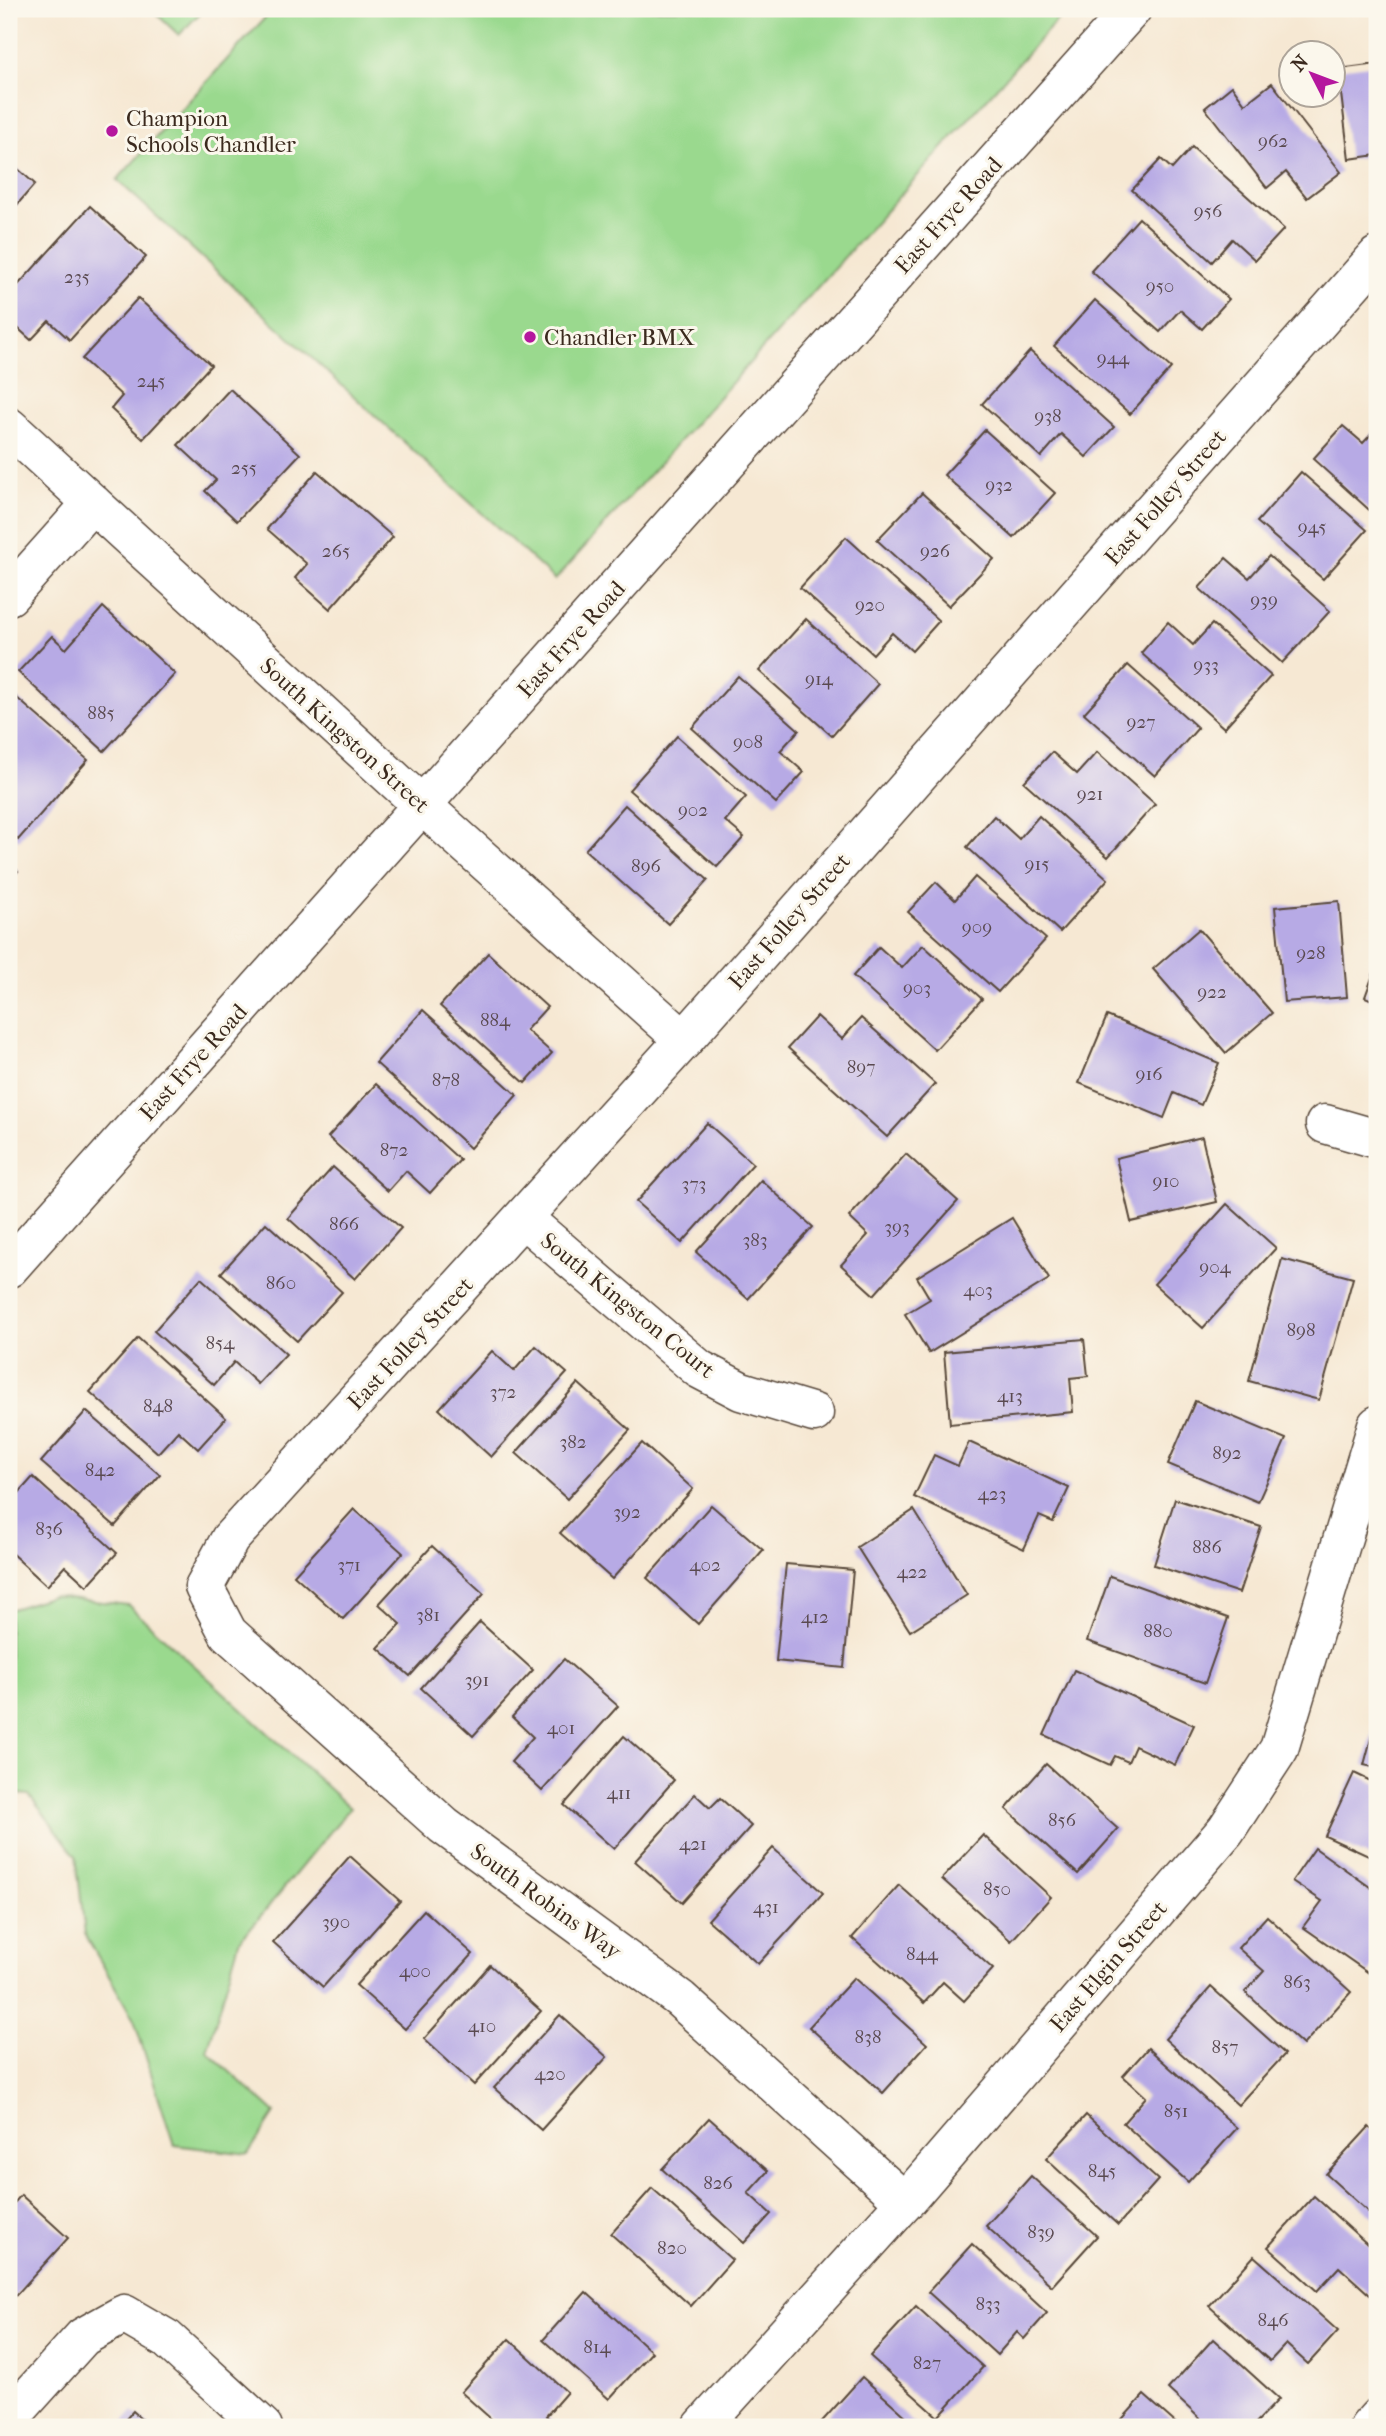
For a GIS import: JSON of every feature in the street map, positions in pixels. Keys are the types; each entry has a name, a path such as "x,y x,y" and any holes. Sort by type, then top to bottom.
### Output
{"street":[{"name":"East Frye Road","path":"9,1268 1132,9"},
{"name":"East Folley Street","path":"204,1587 230,1539 524,1219 1377,256"},
{"name":"South Kingston Street","path":"9,427 423,806 684,1040"},
{"path":"9,596 92,503"},
{"path":"1325,1124 1377,1139"},
{"name":"South Kingston Court","path":"524,1219 699,1370 741,1391 814,1413"},
{"name":"East Elgin Street","path":"709,2425 1226,1830 1279,1749 1377,1425"},
{"name":"South Robins Way","path":"204,1587 228,1633 443,1826 680,1999 905,2202"},
{"path":"9,2418 83,2337 124,2314 167,2339 263,2427"},
{"path":"1369,2427 1377,2418"}],"green space":[{"path":"151,9 204,9 179,35"},
{"name":"Chandler BMX","path":"273,9 1067,9 555,580 117,180"},
{"path":"52,1596 128,1605 350,1808 239,1942 207,2051 275,2113 248,2154 174,2145 134,2020 85,1934 76,1856 29,1795 9,1793 9,1610"}],"building":[{"path":"1377,64 1377,155 1349,159 1343,108 1348,108 1348,68"},
{"path":"1272,83 1278,91 1278,108 1291,108 1341,172 1307,198 1286,172 1267,188 1205,108 1232,86 1245,104"},
{"path":"1192,147 1284,229 1255,260 1232,239 1212,262 1132,190 1161,159 1172,169"},
{"path":"9,161 35,184 9,214"},
{"path":"90,206 146,257 70,340 49,321 31,340 9,320 9,295"},
{"path":"1139,218 1229,299 1202,329 1180,310 1160,332 1091,271"},
{"path":"138,298 211,365 143,439 111,409 122,396 82,359"},
{"path":"1095,300 1171,368 1130,414 1054,346"},
{"path":"1030,351 1114,427 1086,457 1061,434 1041,457 982,404"},
{"path":"230,389 300,454 237,521 205,491 216,480 178,445"},
{"path":"1343,426 1363,443 1377,428 1377,517 1313,459"},
{"path":"985,430 1055,493 1014,538 944,475"},
{"path":"317,471 393,537 330,609 295,578 307,564 267,529"},
{"path":"1301,472 1367,530 1323,579 1257,522"},
{"path":"922,493 994,559 949,606 877,540"},
{"path":"846,537 939,621 912,651 892,633 873,654 800,588"},
{"path":"1269,556 1330,611 1282,663 1199,588 1226,558 1249,578"},
{"path":"103,607 175,674 104,751 18,672 52,636 66,649"},
{"path":"806,619 878,684 832,736 759,671"},
{"path":"1168,622 1193,645 1212,624 1271,676 1224,728 1141,653"},
{"path":"1128,665 1198,728 1155,776 1084,713"},
{"path":"738,676 799,730 780,751 804,772 776,803 692,728"},
{"path":"9,691 88,760 18,840 9,831"},
{"path":"677,736 746,797 725,821 744,837 717,867 629,790"},
{"path":"1052,752 1077,774 1097,752 1155,804 1108,857 1024,782"},
{"path":"625,805 708,880 668,924 585,850"},
{"path":"994,816 1019,839 1039,816 1108,879 1060,932 967,847"},
{"path":"9,863 18,871 9,882"},
{"path":"975,877 1046,939 998,992 908,912 936,882 955,900"},
{"path":"1339,901 1347,997 1284,1002 1275,907"},
{"path":"1199,929 1272,1013 1226,1053 1153,969"},
{"path":"923,945 982,999 935,1050 853,976 879,947 902,968"},
{"path":"488,953 547,1007 526,1030 552,1053 525,1083 440,1006"},
{"path":"1377,964 1377,1002 1365,997"},
{"path":"423,1010 517,1095 470,1148 376,1063"},
{"path":"817,1016 842,1039 861,1018 935,1084 887,1137 788,1048"},
{"path":"1107,1016 1219,1063 1201,1105 1174,1093 1164,1118 1079,1083"},
{"path":"376,1084 460,1160 430,1193 406,1171 388,1191 328,1137"},
{"path":"707,1123 753,1164 682,1243 636,1202"},
{"path":"1202,1137 1217,1202 1131,1222 1116,1158"},
{"path":"906,1154 958,1201 874,1295 841,1265 868,1235 849,1217"},
{"path":"333,1167 401,1228 355,1279 288,1218"},
{"path":"761,1180 813,1227 748,1299 696,1252"},
{"path":"1227,1204 1276,1248 1203,1328 1154,1284"},
{"path":"1012,1218 1049,1279 929,1353 905,1314 930,1299 917,1277"},
{"path":"266,1223 342,1292 297,1341 221,1273"},
{"path":"1282,1259 1353,1278 1319,1400 1249,1381"},
{"path":"201,1278 286,1354 258,1384 234,1362 214,1385 154,1331"},
{"path":"138,1338 226,1418 198,1449 178,1431 158,1453 90,1392"},
{"path":"1084,1339 1088,1376 1070,1378 1073,1412 950,1424 944,1352"},
{"path":"536,1346 567,1373 491,1457 439,1409 492,1351 514,1371"},
{"path":"578,1383 630,1430 567,1499 516,1453"},
{"path":"1195,1401 1286,1439 1258,1502 1168,1464"},
{"path":"86,1411 160,1475 115,1526 41,1462"},
{"path":"969,1442 1069,1488 1053,1522 1039,1516 1024,1549 914,1497 934,1455 958,1466"},
{"path":"642,1443 693,1489 612,1579 560,1533"},
{"path":"33,1477 117,1553 87,1586 65,1566 47,1586 9,1551 9,1504"},
{"path":"1175,1499 1261,1527 1239,1593 1154,1565"},
{"path":"711,1505 763,1550 698,1624 647,1578"},
{"path":"354,1509 403,1553 343,1619 294,1575"},
{"path":"914,1510 967,1595 910,1631 857,1547"},
{"path":"432,1546 484,1594 410,1676 378,1648 401,1624 379,1604"},
{"path":"786,1564 853,1570 844,1668 776,1661"},
{"path":"1110,1576 1228,1618 1205,1683 1087,1641"},
{"path":"480,1622 533,1670 473,1736 421,1688"},
{"path":"564,1659 618,1706 542,1791 511,1762 533,1737 512,1717"},
{"path":"1074,1670 1194,1725 1175,1765 1135,1746 1128,1762 1115,1756 1110,1765 1044,1735"},
{"path":"1377,1716 1377,1768 1364,1765"},
{"path":"624,1736 674,1780 614,1849 564,1805"},
{"path":"1046,1764 1118,1829 1078,1874 1006,1809"},
{"path":"1354,1773 1377,1784 1377,1860 1325,1836"},
{"path":"695,1794 710,1808 720,1798 751,1826 682,1903 635,1861"},
{"path":"983,1835 1051,1897 1011,1941 942,1879"},
{"path":"773,1848 823,1893 758,1964 708,1920"},
{"path":"1315,1848 1377,1892 1377,1961 1369,1973 1303,1927 1322,1901 1292,1881"},
{"path":"350,1856 400,1901 323,1987 273,1942"},
{"path":"899,1885 993,1969 964,2001 943,1982 924,2003 852,1938"},
{"path":"424,1910 473,1954 405,2029 356,1985"},
{"path":"1267,1916 1351,1992 1303,2045 1245,1992 1264,1971 1238,1948"},
{"path":"490,1965 541,2011 474,2085 424,2039"},
{"path":"854,1978 927,2044 883,2093 809,2027"},
{"path":"1211,1987 1285,2054 1238,2105 1165,2039"},
{"path":"560,2015 607,2057 541,2130 494,2088"},
{"path":"1148,2048 1237,2128 1188,2182 1123,2123 1146,2097 1123,2076"},
{"path":"1086,2115 1158,2180 1118,2225 1046,2159"},
{"path":"709,2118 768,2171 748,2193 771,2214 744,2243 662,2169"},
{"path":"1369,2127 1377,2135 1377,2220 1326,2174"},
{"path":"1031,2176 1097,2236 1052,2286 986,2226"},
{"path":"652,2188 732,2260 691,2306 611,2234"},
{"path":"21,2195 68,2238 9,2303 9,2209"},
{"path":"1314,2196 1377,2253 1377,2287 1370,2295 1339,2267 1317,2291 1268,2247"},
{"path":"972,2244 1047,2313 1024,2339 1017,2332 997,2355 928,2292"},
{"path":"1254,2256 1338,2331 1308,2364 1286,2344 1270,2361 1209,2306"},
{"path":"586,2292 652,2352 609,2399 543,2340"},
{"path":"916,2306 983,2367 938,2417 870,2356"},
{"path":"509,2339 567,2392 546,2416 559,2427 500,2427 461,2392"},
{"path":"1213,2339 1279,2399 1252,2427 1209,2427 1168,2389"},
{"path":"862,2377 918,2427 817,2427"},
{"path":"1144,2395 1180,2427 1115,2427"},
{"path":"133,2411 151,2427 119,2427"}],"place":[{"name":"Champion Schools Chandler","path":"112,131"},
{"name":"Chandler BMX","path":"530,337"}]}
